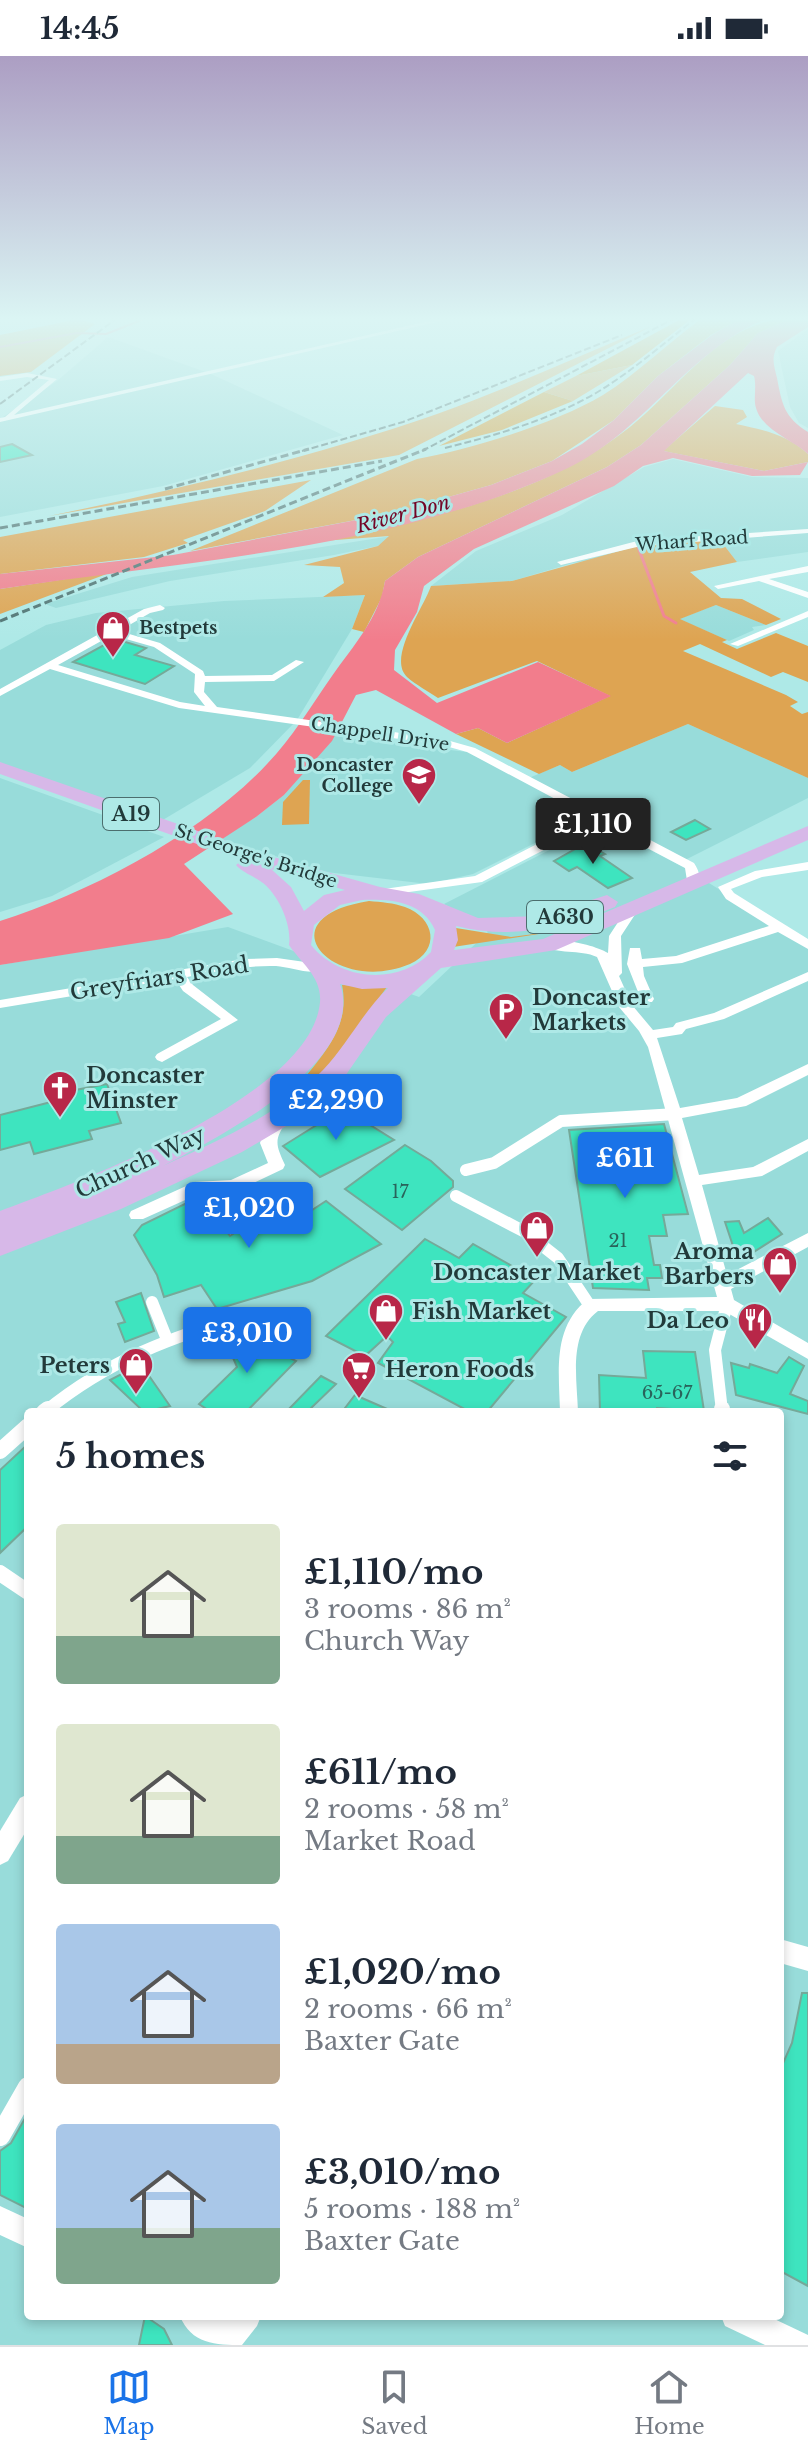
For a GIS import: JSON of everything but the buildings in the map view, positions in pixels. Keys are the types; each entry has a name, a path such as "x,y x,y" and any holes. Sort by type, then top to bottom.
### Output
{"highway":[{"name":"St George's Bridge","path":"0,768 257,864 288,894 294,905 299,933"},
{"name":"St George's Bridge","path":"0,778 257,864 380,893"},
{"name":"A630","path":"428,966 464,955 548,945 632,910 808,813"},
{"name":"A630","path":"435,911 466,924 526,928 691,875 808,832"},
{"path":"380,893 412,899 435,911 444,923 448,937 444,950 428,966 403,977 366,981 321,969 307,957 300,945 299,933 303,923 319,907 346,896 380,893"},
{"path":"509,929 590,928 628,953"},
{"name":"Church Way","path":"0,1245 111,1202 227,1148 284,1116 332,1076 377,1012 428,966"},
{"name":"Church Way","path":"0,1222 175,1147 273,1092 308,1057 328,1022 332,994 321,969"},
{"path":"227,1148 250,1145 270,1153"}],"street":[{"name":"Wharf Road","path":"561,562 658,541 808,531"},
{"path":"566,553 578,558"},
{"path":"718,586 808,569"},
{"path":"762,579 808,595"},
{"path":"789,590 808,581"},
{"path":"0,693 147,611 160,608"},
{"path":"735,644 807,616"},
{"path":"113,632 157,645 200,673 203,679 201,695 194,701 175,704"},
{"path":"203,679 274,678 299,662"},
{"name":"Chappell Drive","path":"51,666 175,704 443,742 471,750 615,826 691,875"},
{"path":"201,695 213,709"},
{"path":"380,893 478,879 598,817"},
{"path":"807,866 729,883 724,887 730,896 808,945"},
{"path":"632,910 615,936 628,953 647,999"},
{"path":"628,953 677,960 780,927"},
{"path":"548,945 597,951 607,962 626,1007 650,1035 676,1114 727,1304 715,1350 722,1408"},
{"path":"616,983 628,953"},
{"name":"Greyfriars Road","path":"0,1004 260,962 321,969"},
{"path":"162,1057 231,1020 188,988 179,974"},
{"path":"650,1035 677,1031 681,1026 719,1016 808,976"},
{"path":"466,1170 494,1163 561,1121 676,1114 741,1102 808,1069"},
{"path":"137,1215 201,1186 237,1185 277,1165 270,1153 269,1136 284,1116"},
{"path":"693,1181 756,1172 808,1144"},
{"path":"456,1196 525,1232 558,1258 590,1306"},
{"path":"722,1286 808,1239"},
{"path":"152,1302 166,1337"},
{"path":"569,1408 569,1348 573,1323 590,1306 612,1302 727,1304 808,1352"},
{"path":"50,1408 105,1368 166,1337 250,1315"},
{"path":"0,1451 24,1430"},
{"path":"0,1573 24,1589"},
{"path":"0,1853 24,1813"},
{"path":"784,1952 808,1959"},
{"path":"0,2136 24,2094"},
{"path":"0,2220 24,2232"},
{"path":"199,2320 226,2343 244,2320"},
{"path":"744,2320 798,2345"}],"shaded area":[{"path":"0,426 323,426 343,435 163,486 0,517"},
{"path":"402,426 456,426 399,455 49,516 244,471"},
{"path":"478,426 512,426 502,430 439,446"},
{"path":"535,426 605,426 552,461 491,485 388,514 190,551 417,459 487,442"},
{"path":"630,426 662,426 641,445 607,467 418,557 385,581 382,597 364,632 352,629 365,595 323,597 344,583 340,567 304,565 378,546 389,536 322,541 446,513 488,500 567,467"},
{"path":"692,426 744,426 792,442 808,454 808,462 764,471 663,451"},
{"path":"673,459 752,477 808,478 808,552 737,562 720,540 573,563 512,581 431,586 476,551 562,515 644,467"},
{"path":"311,480 265,511 183,540 188,543 144,557 0,574 0,537"},
{"path":"391,536 378,546 334,555 170,581 56,608 45,604 132,577"},
{"path":"720,540 737,562 690,572 721,598 742,599 781,619 766,625 716,605 680,619 727,640 722,642 737,649 776,633 808,646 808,682 783,672 771,677 700,644 683,651 786,695 798,702 790,706 802,714 808,712 808,778 688,724 572,772 560,765 539,774 456,734 478,728 507,743 610,696 537,661 438,698 407,677 402,669 401,658 408,633 431,586 512,581 641,545"},
{"path":"112,572 0,614 0,589"},
{"path":"365,595 352,629 297,720 250,768 156,824 0,768 0,650 46,625 96,613 224,601"},
{"path":"716,605 766,625 752,627 754,630 729,641 679,619"},
{"path":"688,724 808,778 808,798 683,861 618,833 685,868 808,945 808,2345 0,2345 0,965 228,927 419,997 488,932 444,904 600,824 587,817 473,874 428,884 326,872 220,839 284,795 334,736 467,752 524,780 560,765 572,772"},
{"path":"0,778 164,837 52,896 0,912"},
{"path":"303,780 310,780 309,824 282,825 283,802"},
{"path":"369,901 405,907 415,912 428,926 430,943 427,951 410,964 382,971 356,970 335,963 320,951 314,937 319,923 337,910"},
{"path":"456,928 511,937 565,930 453,947"},
{"path":"342,985 387,987 318,1080 306,1076 329,1045 340,1023 344,999"}],"water":[{"name":"River Don","path":"606,426 629,426 595,453 568,468 502,495 433,517 289,548 0,589 0,574 173,555 388,514 491,485 552,461"},
{"path":"662,426 691,426 664,451 764,471 808,462 800,475 752,476 673,458 643,466 614,486 474,549 424,586 417,612 395,650 394,670 437,703 538,662 611,696 507,743 478,728 456,734 376,690 356,695 332,741 284,795 184,864 233,914 169,938 0,965 0,921 70,894 143,858 211,814 267,764 293,733 364,631 377,607 385,581 418,557 607,467 641,445"},
{"path":"768,426 800,426 808,432 808,454 802,449"}],"waterway":[{"path":"638,547 664,616 676,623"}],"railway":[{"path":"308,449 390,426"},
{"path":"425,449 470,426"},
{"path":"445,448 522,426"},
{"path":"165,489 308,449"},
{"path":"302,451 308,449"},
{"path":"0,621 425,449"},
{"path":"0,528 382,461"}],"place":[{"name":"Bestpets","path":"113,659"},
{"name":"Doncaster College","path":"419,806"},
{"name":"Doncaster Markets","path":"506,1041"},
{"name":"Doncaster Minster","path":"60,1119"},
{"name":"Doncaster Market","path":"537,1259"},
{"name":"Aroma Barbers","path":"780,1295"},
{"name":"Fish Market","path":"386,1342"},
{"name":"Da Leo","path":"755,1351"},
{"name":"Peters","path":"136,1396"},
{"name":"Heron Foods","path":"359,1400"}]}
